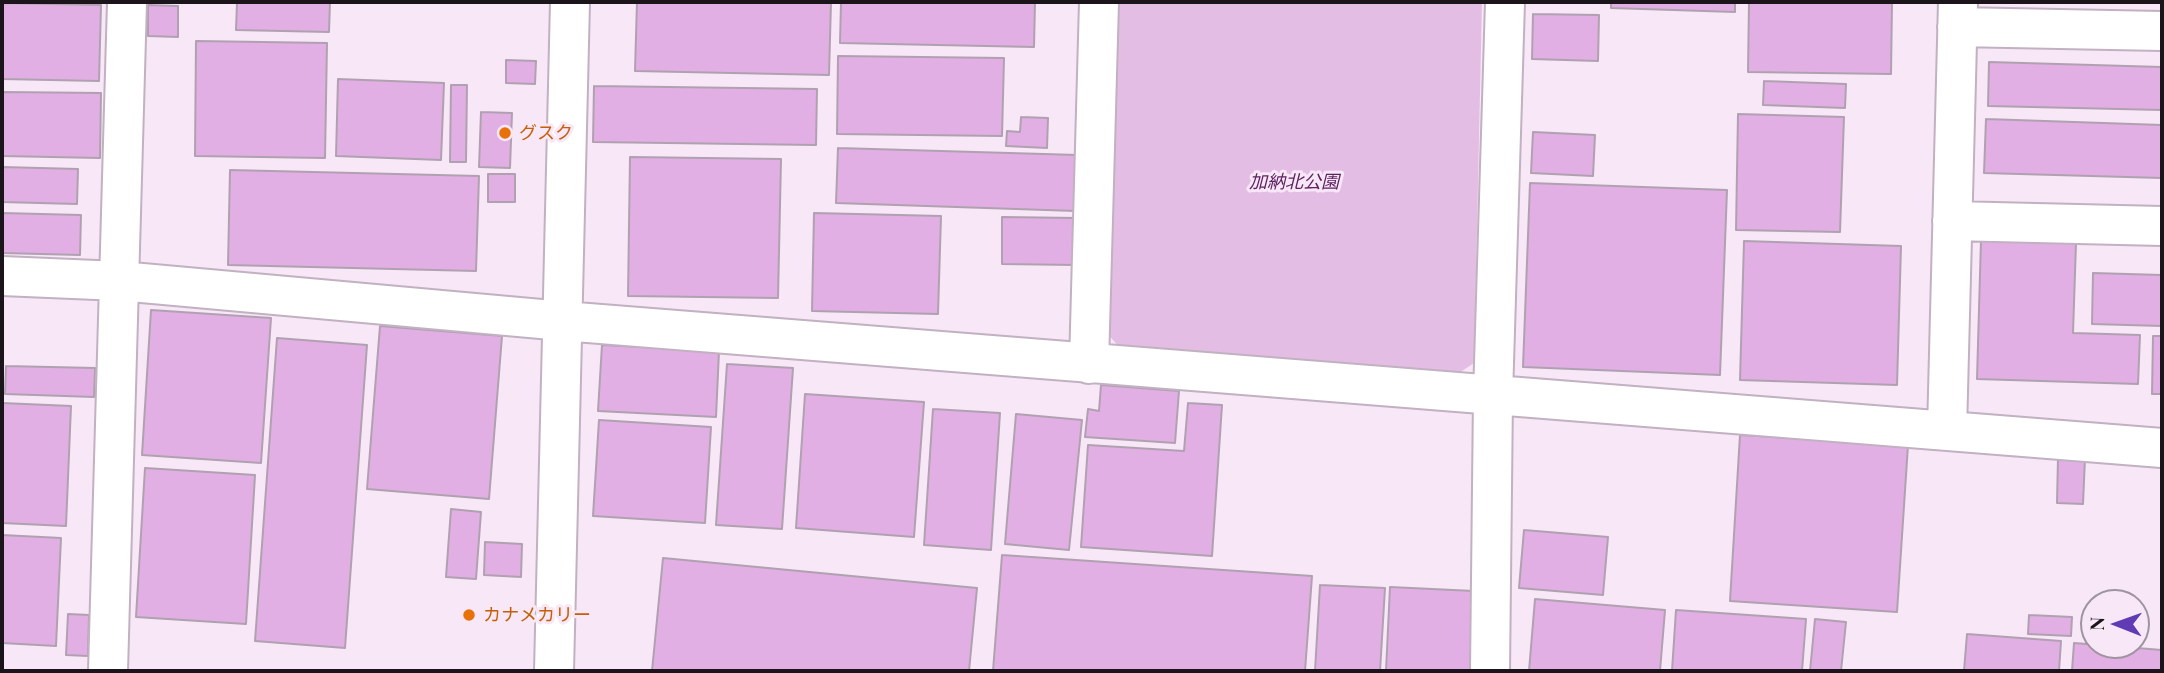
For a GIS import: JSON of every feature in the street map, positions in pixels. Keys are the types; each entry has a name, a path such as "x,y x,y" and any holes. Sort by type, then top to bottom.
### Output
{"street":[{"path":"108,671 127,2"},
{"path":"554,671 570,2"},
{"path":"1089,364 1099,2"},
{"path":"1490,671 1493,396 1505,2"},
{"path":"1947,431 1958,14 2162,31"},
{"path":"1952,221 2162,226"},
{"path":"2,276 120,281 563,321 2162,448"}],"green space":[{"name":"加納北公園","path":"1115,2 1482,2 1474,363 1456,375 1121,349 1105,331"}],"building":[{"path":"237,2 330,2 329,32 236,30"},
{"path":"637,2 831,2 829,75 635,71"},
{"path":"841,2 1035,2 1034,47 840,43"},
{"path":"1611,2 1735,2 1735,12 1611,8"},
{"path":"1749,2 1892,2 1891,74 1748,72"},
{"path":"2,3 101,5 99,81 2,79"},
{"path":"148,5 178,6 178,37 148,36"},
{"path":"1533,14 1599,15 1598,61 1532,59"},
{"path":"196,41 327,43 325,158 195,156"},
{"path":"838,56 1004,58 1002,136 837,134"},
{"path":"506,60 536,61 535,84 506,83"},
{"path":"1989,62 2162,67 2162,110 1988,106"},
{"path":"338,79 444,83 441,160 336,156"},
{"path":"1764,81 1846,84 1845,108 1763,105"},
{"path":"451,85 467,85 466,162 450,162"},
{"path":"594,86 817,89 816,145 593,142"},
{"path":"2,92 101,93 100,158 2,156"},
{"path":"481,112 512,113 510,168 479,167"},
{"path":"1738,114 1844,117 1840,232 1736,230"},
{"path":"1021,117 1048,118 1047,148 1006,146 1007,131 1020,132"},
{"path":"1986,119 2162,125 2162,178 1984,173"},
{"path":"1533,132 1595,135 1593,176 1531,173"},
{"path":"838,148 1078,155 1076,211 836,203"},
{"path":"630,157 781,159 778,298 628,296"},
{"path":"2,167 78,169 77,204 2,202"},
{"path":"230,170 479,176 476,271 228,265"},
{"path":"488,174 515,174 515,202 488,202"},
{"path":"1530,183 1727,190 1720,375 1523,367"},
{"path":"2,213 81,215 80,255 2,253"},
{"path":"814,213 941,216 938,314 812,311"},
{"path":"1002,217 1077,218 1075,265 1002,264"},
{"path":"1981,240 2076,243 2073,333 2140,335 2138,384 1977,379"},
{"path":"1744,241 1901,246 1897,385 1740,380"},
{"path":"2093,273 2162,275 2162,326 2092,324"},
{"path":"151,310 271,318 261,463 142,455"},
{"path":"380,326 502,336 489,499 367,489"},
{"path":"2153,336 2162,336 2162,394 2152,394"},
{"path":"277,338 367,345 345,648 255,641"},
{"path":"602,345 719,351 716,417 598,411"},
{"path":"727,364 793,368 782,529 716,525"},
{"path":"6,366 95,368 94,397 5,394"},
{"path":"1101,385 1179,391 1175,443 1085,437 1088,409 1099,411"},
{"path":"805,394 924,402 914,537 796,528"},
{"path":"2,403 71,406 66,526 2,523"},
{"path":"1188,403 1222,405 1212,556 1081,547 1088,445 1184,451"},
{"path":"933,409 1000,413 991,550 924,545"},
{"path":"1016,414 1082,420 1069,550 1005,544"},
{"path":"599,420 711,427 705,523 593,516"},
{"path":"1740,435 1908,445 1897,612 1730,601"},
{"path":"2058,458 2085,458 2083,504 2057,503"},
{"path":"145,468 255,475 246,624 136,617"},
{"path":"451,509 481,512 476,579 446,577"},
{"path":"1524,530 1608,537 1603,595 1519,588"},
{"path":"2,535 61,538 56,646 2,643"},
{"path":"485,542 522,544 521,577 484,575"},
{"path":"1002,555 1312,576 1305,671 993,671"},
{"path":"663,558 977,588 969,671 652,671"},
{"path":"1320,585 1385,588 1380,671 1315,671"},
{"path":"1390,587 1474,591 1470,671 1386,671"},
{"path":"1535,599 1665,610 1660,671 1529,671"},
{"path":"1676,610 1806,619 1802,671 1672,671"},
{"path":"68,614 89,615 88,656 66,655"},
{"path":"2029,615 2072,617 2071,636 2028,634"},
{"path":"1815,619 1846,622 1841,671 1810,671"},
{"path":"1967,634 2061,641 2059,671 1964,671"},
{"path":"2074,643 2080,643 2080,659 2150,659 2150,649 2162,650 2161,671 2072,671"}],"place":[{"name":"グスク","path":"505,133"},
{"name":"カナメカリー","path":"469,615"}]}
